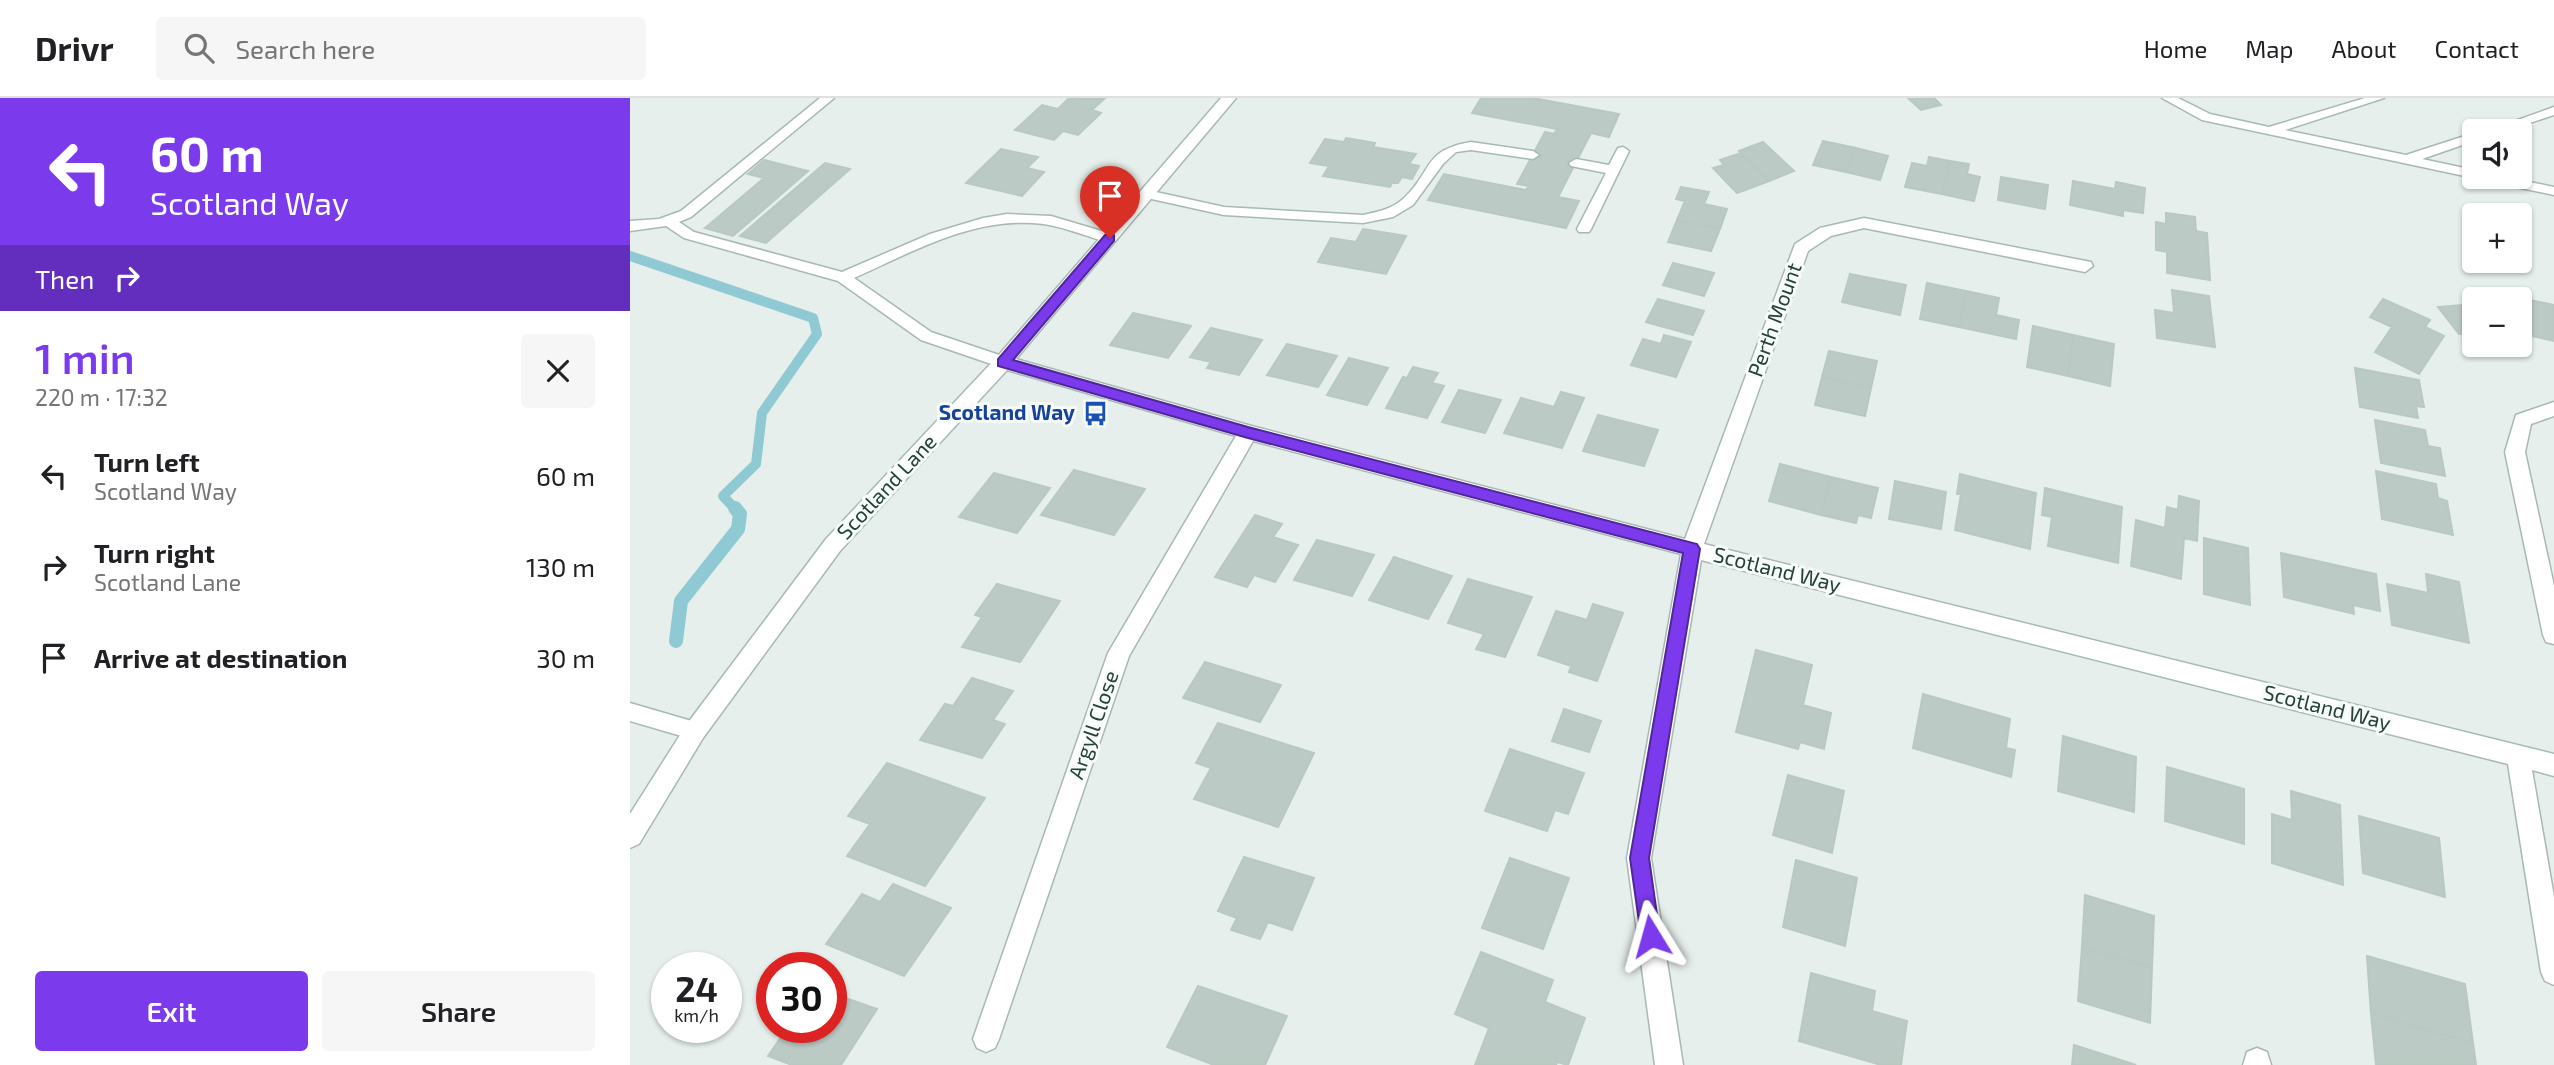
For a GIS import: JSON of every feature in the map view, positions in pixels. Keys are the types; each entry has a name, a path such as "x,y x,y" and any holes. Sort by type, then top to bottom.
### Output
{"street":[{"name":"Scotland Lane","path":"630,836 695,731 833,545 1003,362 1229,98"},
{"name":"Perth Mount","path":"1669,1065 1639,858 1692,549 1801,248 1826,232 1864,223 2084,266"},
{"name":"Scotland Way","path":"1003,362 1248,432 1692,549 2554,765"},
{"path":"2554,409 2523,420 2515,452 2554,635"},
{"name":"Argyll Close","path":"986,1039 1119,653 1248,432"},
{"path":"2518,756 2554,972"}],"lane":[{"path":"630,226 647,226 686,214 828,98"},
{"path":"2269,130 2378,98"},
{"path":"2546,98 2554,103"},
{"path":"2172,99 2206,117 2462,172"},
{"path":"2530,119 2554,111"},
{"path":"2406,160 2462,141"},
{"path":"1147,194 1224,211 1363,219 1388,214 1408,202 1438,161 1452,149 1471,146 1533,155"},
{"path":"1584,229 1623,151"},
{"path":"1576,163 1613,170"},
{"path":"2532,186 2554,191"},
{"path":"843,277 957,230 992,219 1033,218 1110,238"},
{"path":"669,221 689,235 843,277 926,336 1003,362"},
{"path":"630,712 695,731"}],"building":[{"path":"1069,98 1104,99 1092,110 1101,113 1078,135 1063,131 1054,140 1015,130 1042,105 1058,109"},
{"path":"1481,98 1533,98 1619,114 1609,137 1591,133 1558,197 1579,201 1566,228 1428,200 1444,174 1526,190 1529,186 1517,184 1545,132 1554,134 1557,129 1472,113"},
{"path":"1908,98 1934,98 1941,105 1921,110"},
{"path":"1346,138 1375,143 1373,147 1416,154 1409,164 1419,166 1412,179 1402,177 1390,187 1323,176 1329,166 1310,163 1325,139 1344,142"},
{"path":"1823,141 1856,148 1846,172 1813,165"},
{"path":"1763,142 1794,171 1769,181 1739,151"},
{"path":"1856,148 1888,156 1880,180 1846,172"},
{"path":"1001,149 1038,157 1027,168 1044,172 1022,196 966,183"},
{"path":"1741,153 1769,181 1737,193 1713,168 1724,165 1720,160"},
{"path":"1929,157 1950,161 1942,194 1905,187 1912,163 1927,166"},
{"path":"764,160 808,171 733,236 705,228 764,178 748,174"},
{"path":"1950,161 1969,164 1967,174 1980,177 1974,201 1942,194"},
{"path":"825,163 850,169 766,243 740,236"},
{"path":"2001,177 2048,185 2045,209 1998,200"},
{"path":"2073,181 2115,189 2116,182 2145,188 2143,213 2123,210 2123,216 2070,205"},
{"path":"1681,187 1709,192 1704,204 1727,209 1720,229 1677,220 1685,201 1676,199"},
{"path":"2166,213 2195,217 2196,231 2207,233 2210,280 2167,273 2167,252 2156,250 2156,222 2166,224"},
{"path":"1677,220 1720,229 1711,251 1668,242"},
{"path":"1363,229 1406,236 1386,274 1318,262 1331,238 1356,242"},
{"path":"1673,263 1714,273 1704,296 1663,285"},
{"path":"1850,274 1906,285 1900,315 1842,302"},
{"path":"1927,283 1966,291 1959,327 1920,319"},
{"path":"2172,290 2209,296 2215,347 2157,338 2155,310 2174,313"},
{"path":"1966,291 1999,298 1996,315 2019,320 2016,339 1959,327"},
{"path":"1658,299 1704,311 1693,335 1646,322"},
{"path":"2383,299 2430,320 2425,327 2444,336 2419,374 2375,352 2392,327 2370,317"},
{"path":"2532,300 2554,305 2554,341 2532,336"},
{"path":"2462,305 2462,334 2459,334 2438,307"},
{"path":"1133,313 1191,326 1168,358 1110,345"},
{"path":"2033,326 2073,335 2068,376 2027,367"},
{"path":"1211,328 1262,340 1239,375 1207,368 1211,362 1190,357"},
{"path":"1664,335 1691,342 1676,377 1631,365 1643,339 1661,344"},
{"path":"2073,335 2114,344 2110,386 2068,376"},
{"path":"1287,344 1337,356 1318,387 1267,375"},
{"path":"1829,351 1877,361 1871,388 1822,377"},
{"path":"1349,358 1388,368 1367,405 1327,395"},
{"path":"1413,367 1438,373 1432,383 1444,386 1427,418 1386,408 1403,377 1407,378"},
{"path":"2355,368 2419,380 2424,407 2416,406 2418,418 2360,407"},
{"path":"1822,377 1871,388 1865,416 1815,405"},
{"path":"1459,390 1501,400 1485,433 1442,422"},
{"path":"1561,392 1584,398 1562,448 1504,433 1521,398 1554,407"},
{"path":"1598,415 1658,430 1644,466 1583,451"},
{"path":"2375,420 2425,430 2428,446 2440,448 2445,476 2381,463"},
{"path":"1780,464 1831,477 1821,515 1769,501"},
{"path":"1074,470 1145,489 1114,535 1041,515"},
{"path":"2376,471 2436,484 2438,498 2447,501 2453,535 2382,519"},
{"path":"994,473 1050,488 1017,533 959,517"},
{"path":"1960,474 2036,493 2030,549 1955,530 1961,494 1957,494"},
{"path":"1831,477 1878,488 1871,518 1858,515 1856,523 1821,515"},
{"path":"1895,481 1946,492 1941,529 1889,519"},
{"path":"2045,488 2122,507 2118,563 2048,546 2052,517 2042,515"},
{"path":"2179,496 2199,501 2197,541 2184,538 2181,579 2131,566 2136,520 2165,528 2167,507 2178,510"},
{"path":"1255,515 1282,524 1273,537 1298,545 1275,582 1254,575 1247,587 1215,577"},
{"path":"2204,538 2248,548 2250,605 2204,594"},
{"path":"1317,540 1374,555 1352,596 1294,580"},
{"path":"2281,553 2376,574 2380,611 2353,605 2354,614 2284,597"},
{"path":"1394,557 1452,576 1428,619 1369,600"},
{"path":"2426,574 2459,582 2469,643 2392,625 2387,584 2428,593"},
{"path":"1468,579 1532,597 1505,657 1476,649 1484,634 1448,623"},
{"path":"997,584 1060,601 1020,662 962,647 982,617 975,615"},
{"path":"1593,604 1623,613 1597,681 1569,672 1571,666 1538,655 1556,611 1587,620"},
{"path":"1756,650 1812,665 1803,705 1831,713 1824,749 1800,742 1798,749 1736,732"},
{"path":"1205,662 1281,685 1260,722 1183,698"},
{"path":"972,678 1013,691 993,720 1005,724 982,758 920,740 945,704 953,706"},
{"path":"1923,694 2010,719 2006,748 2015,750 2011,777 1913,748"},
{"path":"1564,709 1601,721 1589,752 1552,741"},
{"path":"1218,723 1314,753 1278,827 1194,799 1211,768 1196,763"},
{"path":"2063,736 2136,757 2134,812 2058,791"},
{"path":"1510,749 1584,773 1568,814 1555,810 1547,831 1485,811"},
{"path":"887,763 985,798 925,886 847,856 870,824 848,816"},
{"path":"2167,767 2244,789 2244,844 2165,821"},
{"path":"1788,775 1844,791 1832,853 1773,835"},
{"path":"2291,791 2340,805 2343,885 2272,863 2272,814 2292,820"},
{"path":"2359,816 2439,838 2445,897 2363,873"},
{"path":"1244,857 1314,878 1292,930 1268,922 1260,939 1231,930 1237,918 1218,911"},
{"path":"1510,858 1569,878 1543,949 1482,928"},
{"path":"1796,860 1857,878 1845,946 1783,927"},
{"path":"893,884 951,908 904,976 826,944 862,894 880,902"},
{"path":"2085,895 2154,916 2152,968 2082,947"},
{"path":"2082,947 2152,968 2150,1023 2078,1001"},
{"path":"1481,952 1553,980 1545,1002 1585,1018 1568,1065 1557,1062 1556,1065 1475,1065 1489,1028 1455,1014"},
{"path":"2367,956 2465,984 2473,1043 2371,1014"},
{"path":"1811,973 1875,991 1872,1011 1907,1021 1901,1065 1881,1065 1799,1041"},
{"path":"1198,986 1287,1016 1265,1065 1214,1065 1167,1047"},
{"path":"847,999 877,1009 841,1065 792,1065 768,1056 777,1043 847,1043"},
{"path":"2371,1014 2473,1043 2476,1065 2376,1065"},
{"path":"2074,1045 2136,1065 2072,1065"}],"waterway":[{"path":"630,256 813,318 817,334 762,413 756,464 723,496 736,510"},
{"path":"676,641 681,601 738,529 740,514 735,508"}],"place":[{"name":"Scotland Way","path":"1095,413"}],"route":[{"path":"1110,238 1003,362 1248,432 1692,549 1639,858 1651,936"}]}
